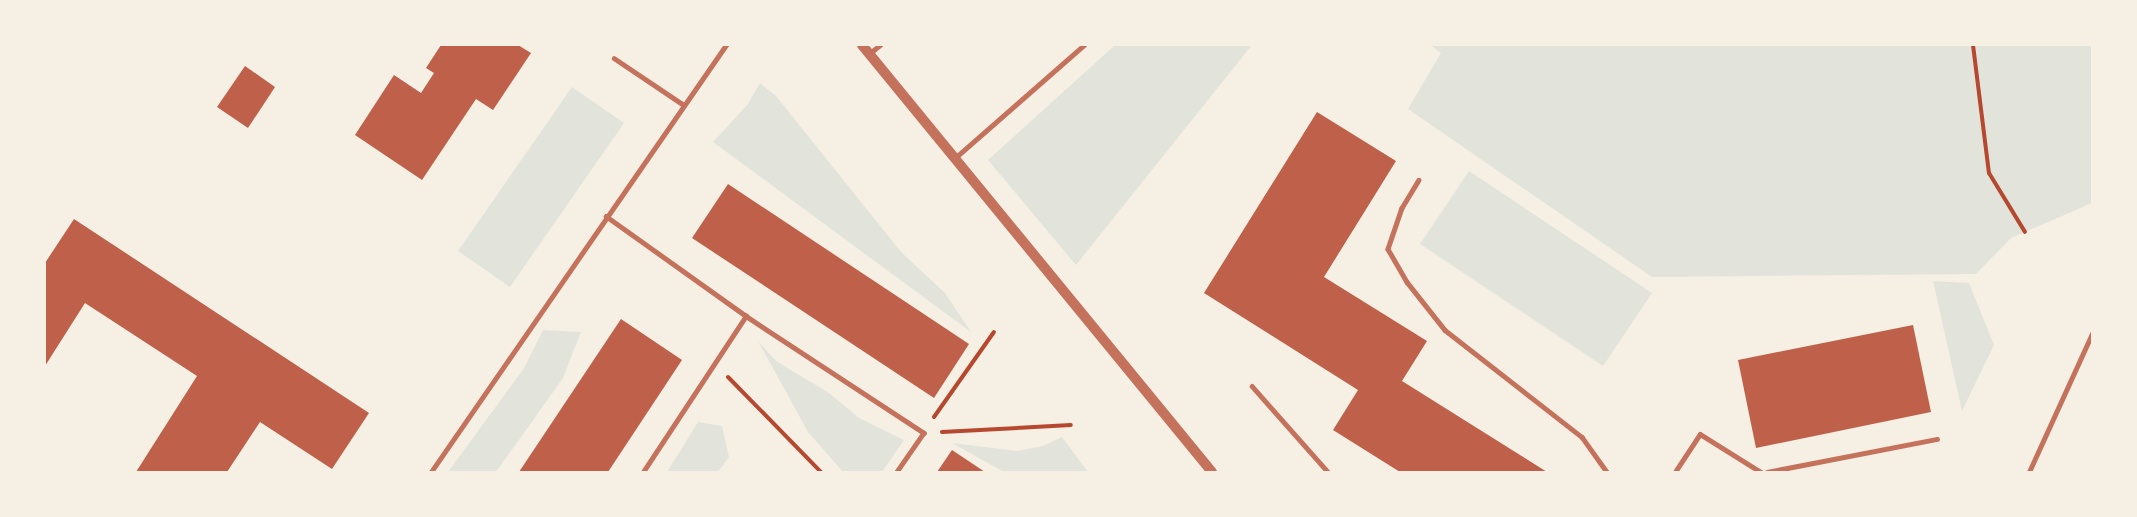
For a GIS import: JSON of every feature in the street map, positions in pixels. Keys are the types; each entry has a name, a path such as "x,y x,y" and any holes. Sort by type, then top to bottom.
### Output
{"street":[{"path":"866,49 1212,472"}],"lane":[{"path":"431,472 726,45"},
{"path":"866,49 880,45"},
{"path":"954,158 1084,45"},
{"path":"614,58 684,105"},
{"path":"1419,180 1402,208 1388,249 1407,282 1445,330 1582,437 1607,472"},
{"path":"606,216 746,316 924,433 897,472"},
{"path":"643,472 746,316"},
{"path":"2029,472 2092,334"},
{"path":"1252,386 1328,472"},
{"path":"1675,472 1700,434 1761,472"},
{"path":"1767,472 1937,439"}],"path":[{"path":"1973,45 1989,173 2025,232"},
{"path":"924,433 994,332"},
{"path":"715,364 821,472"},
{"path":"924,433 1071,425"}],"shaded area":[{"path":"1115,45 1252,45 1076,265 988,160"},
{"path":"1430,45 2092,45 2092,203 2011,238 1976,274 1652,277 1408,109 1441,53"},
{"path":"760,83 776,96 901,252 945,293 971,332 713,142 748,104"},
{"path":"572,87 624,123 510,287 458,251"},
{"path":"1469,171 1652,293 1603,366 1420,244"},
{"path":"1933,281 1969,283 1994,345 1962,411"},
{"path":"543,330 581,332 563,378 496,472 448,472 524,368"},
{"path":"758,341 776,361 829,393 859,418 904,440 882,472 843,472 808,432"},
{"path":"698,422 722,426 729,457 718,472 667,472"},
{"path":"1062,437 1088,472 1004,472 952,443 1017,451 1043,446"}],"building":[{"path":"441,45 518,45 531,53 493,110 476,99 422,180 355,135 394,75 421,93 434,73 426,68"},
{"path":"245,66 275,87 248,128 217,107"},
{"path":"1317,112 1396,161 1324,277 1427,341 1402,381 1547,472 1400,472 1333,430 1358,390 1204,293"},
{"path":"728,184 969,344 934,398 692,238"},
{"path":"74,219 369,413 332,469 260,422 227,472 136,472 197,376 85,303 45,366 45,263"},
{"path":"621,319 682,360 608,472 519,472"},
{"path":"1913,325 1931,412 1756,448 1738,360"},
{"path":"952,450 985,472 937,472"}]}
